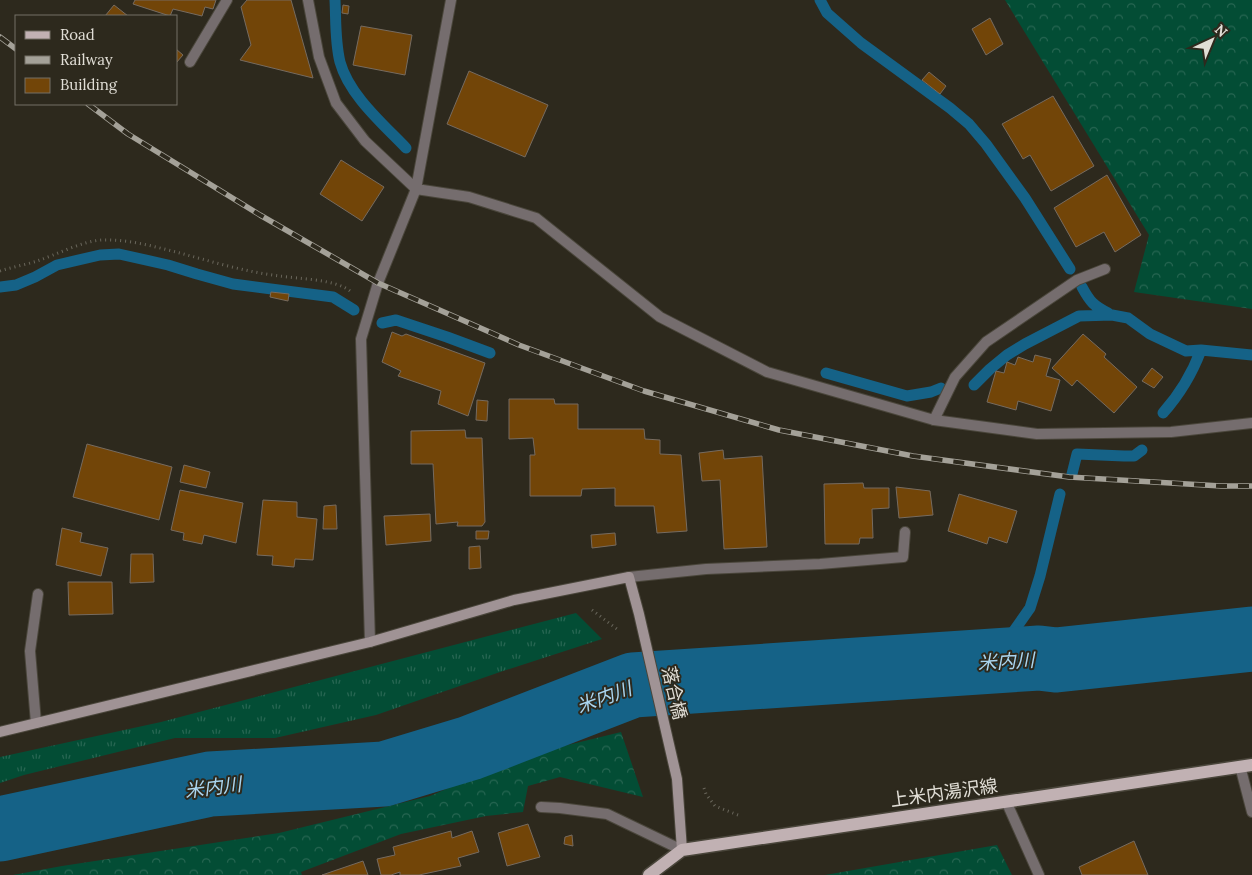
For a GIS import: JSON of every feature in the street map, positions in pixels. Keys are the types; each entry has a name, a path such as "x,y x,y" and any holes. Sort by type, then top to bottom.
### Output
{"main road":[{"name":"上米内湯沢線","path":"649,875 682,850 1246,765"}],"street":[{"path":"190,62 227,0"},
{"path":"308,0 319,57 336,103 365,141 416,189 470,197 536,218 660,317 767,372 934,420 1037,434 1171,432 1252,423"},
{"path":"370,642 361,339 378,283 416,189 451,0"},
{"path":"934,420 955,377 986,342 1077,280 1106,269"},
{"path":"0,732 370,642 514,600 629,577 706,569 820,564 903,556 905,532"},
{"name":"落合橋","path":"629,577 677,779 682,850"},
{"path":"36,723 30,651 38,594"},
{"path":"1246,765 1252,812"},
{"path":"1006,801 1039,875"},
{"path":"541,807 607,814 682,850"}],"path":[{"path":"0,271 84,244 100,240 122,240 150,245 241,269 325,282 346,288 370,307"},
{"path":"703,787 714,806 745,818"}],"green space":[{"path":"1005,0 1252,0 1252,309 1134,292 1149,235"},
{"path":"576,613 602,639 376,715 275,738 175,738 24,775 0,783 0,757 161,722"},
{"path":"621,732 643,797 560,777 528,786 523,812 486,816 401,834 301,872 302,875 13,875 279,833 430,796 523,756"},
{"path":"997,845 1012,875 825,875"}],"building":[{"path":"135,0 216,0 213,9 205,7 202,16 173,9 170,15 167,15 133,4"},
{"path":"247,0 291,0 313,78 240,60 251,45 241,7"},
{"path":"114,5 127,15 106,15"},
{"path":"343,5 349,6 348,14 342,13"},
{"path":"990,18 1003,44 986,55 972,29"},
{"path":"361,26 412,35 405,75 353,65"},
{"path":"178,51 183,55 178,61"},
{"path":"469,71 548,105 525,157 447,124"},
{"path":"929,72 946,86 940,94 922,80"},
{"path":"1053,96 1094,166 1051,191 1030,155 1023,159 1002,124"},
{"path":"341,160 384,187 362,221 320,194"},
{"path":"1107,175 1141,235 1115,252 1104,232 1076,247 1054,208"},
{"path":"271,292 289,294 288,301 270,297"},
{"path":"392,332 402,336 406,334 485,363 468,416 438,404 441,391 398,376 401,371 382,362"},
{"path":"1083,334 1106,354 1104,357 1137,387 1114,413 1077,380 1072,386 1052,368"},
{"path":"1035,355 1051,359 1046,376 1060,380 1051,411 1018,401 1016,410 987,402 996,371 1004,373 1007,362 1015,365 1018,357 1033,362"},
{"path":"1152,368 1163,377 1154,388 1142,381"},
{"path":"509,399 554,399 555,404 578,404 578,429 644,429 645,439 660,440 660,454 681,455 687,531 657,533 654,506 615,506 615,488 582,489 581,496 530,496 530,455 535,455 533,438 509,439"},
{"path":"477,400 488,401 487,421 476,420"},
{"path":"465,430 466,438 482,438 485,522 482,526 457,526 458,522 436,524 433,464 411,464 411,431"},
{"path":"87,444 172,467 159,520 73,497"},
{"path":"723,450 724,459 762,456 767,547 724,549 720,480 702,481 699,453"},
{"path":"184,465 210,472 206,488 180,482"},
{"path":"863,483 864,488 889,488 889,508 872,509 873,538 860,538 859,544 825,544 824,484"},
{"path":"896,487 930,491 933,515 899,518"},
{"path":"180,490 243,503 236,543 204,535 202,544 183,540 184,533 171,530"},
{"path":"959,494 1017,511 1007,543 989,537 987,544 948,531"},
{"path":"263,500 297,502 297,517 317,519 313,560 295,559 294,567 272,565 273,556 257,555"},
{"path":"336,505 337,529 323,529 324,506"},
{"path":"430,514 431,541 386,545 384,516"},
{"path":"62,528 82,533 80,542 108,548 101,576 56,565"},
{"path":"476,531 489,531 488,539 476,539"},
{"path":"615,533 616,545 592,548 591,535"},
{"path":"480,546 481,568 469,569 469,547"},
{"path":"131,554 153,554 154,582 130,583"},
{"path":"68,582 112,582 113,614 69,615"},
{"path":"528,824 540,857 507,866 498,833"},
{"path":"451,831 452,838 472,831 479,852 458,858 461,866 419,875 400,875 400,872 391,875 381,875 377,859 395,855 393,847"},
{"path":"572,835 573,846 564,844 565,837"},
{"path":"1134,841 1148,875 1082,875 1079,867"},
{"path":"363,861 368,875 322,875"}],"waterway":[{"path":"335,0 337,47 344,74 359,97 377,119 406,148"},
{"path":"820,0 827,13 861,43 969,124 1025,198 1070,269"},
{"path":"0,287 16,285 57,265 100,255 119,254 168,265 233,284 333,297 354,310"},
{"path":"1082,287 1093,303 1108,313"},
{"path":"974,385 1007,355 1079,316 1112,315 1128,318 1150,334 1186,351 1201,350"},
{"path":"382,323 396,320 490,353"},
{"path":"1163,413 1185,383 1201,350 1252,355"},
{"path":"826,373 907,396 931,392 941,388"},
{"path":"1072,474 1077,454 1134,456 1142,450"},
{"path":"984,662 1004,645 1030,608 1040,576 1060,494"},
{"name":"米内川","path":"0,829 210,784 384,774 470,748 633,685 1039,658 1056,660 1252,639"}],"railway":[{"path":"0,37 15,48"},
{"path":"89,105 128,134 260,215 378,283 519,345 644,391 779,430 913,456 1069,477 1221,486 1252,486"}]}
